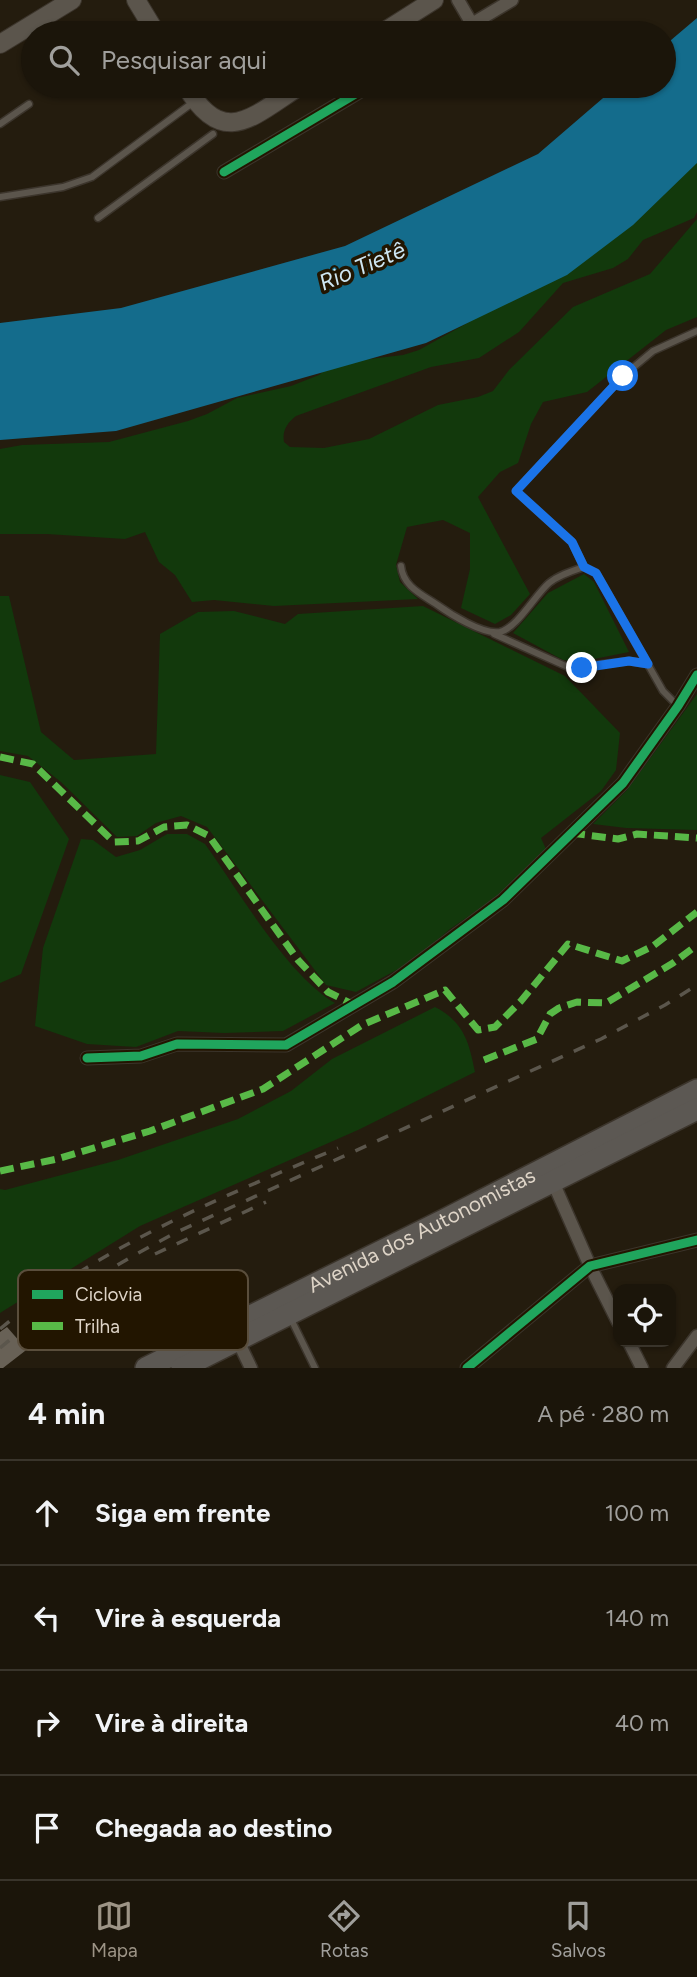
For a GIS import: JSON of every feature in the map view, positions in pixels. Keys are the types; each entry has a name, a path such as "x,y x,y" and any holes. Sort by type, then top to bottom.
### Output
{"main road":[{"path":"38,21 72,0"},
{"path":"136,0 149,21"},
{"path":"401,21 434,0"},
{"path":"0,44 21,31"},
{"path":"195,98 215,127 251,116 280,98"},
{"name":"Avenida dos Autonomistas","path":"248,1336 547,1177 697,1090"},
{"name":"Avenida dos Autonomistas","path":"249,1316 697,1109"},
{"name":"Avenida dos Autonomistas","path":"146,1368 182,1350"},
{"name":"Avenida dos Autonomistas","path":"182,1368 219,1350"}],"street":[{"path":"458,0 470,21"},
{"path":"477,21 512,0"},
{"path":"224,172 349,98"},
{"path":"87,1058 141,1056 177,1044 286,1045 393,982 503,900 623,783 697,675"},
{"path":"547,1177 613,1312"},
{"path":"467,1368 590,1266 697,1240"},
{"path":"673,1368 697,1336"},
{"path":"631,1347 642,1368"},
{"path":"242,1350 251,1368"}],"lane":[{"path":"0,197 64,187 92,177 185,98"},
{"path":"0,124 29,104"},
{"path":"98,218 215,127"},
{"path":"678,706 663,691 596,573 584,567 572,542 516,491 623,376 653,351 697,331"},
{"path":"401,566 402,575 411,587 445,611 570,668 629,661 648,664"},
{"path":"491,632 503,631 512,626 550,582 567,572 584,567"},
{"path":"289,1315 315,1368"}],"green space":[{"path":"697,158 697,212 694,218 643,240 628,259 613,268 563,283 519,332 479,358 431,367 296,416 286,428 284,442 290,447 324,448 369,439 438,405 478,397 493,391 509,370 573,307 650,274 697,219 697,317 666,330 587,392 543,402 531,424 518,463 500,472 478,497 530,594 511,615 495,624 461,608 470,569 470,533 443,520 407,527 396,565 400,582 418,599 274,606 214,600 192,602 175,575 159,562 145,532 125,539 0,534 0,449 22,445 109,442 188,421 237,398 291,386 319,375 326,369 419,350 471,321"},
{"path":"584,574 594,582 629,652 579,662 563,660 513,633 548,593"},
{"path":"0,596 9,596 41,732 74,760 156,754 160,634 198,612 234,611 285,624 298,614 423,606 565,676 620,733 616,770 601,791 541,838 546,849 506,891 450,929 413,961 356,992 326,985 207,827 181,816 156,823 137,836 117,837 61,782 28,756 0,751"},
{"path":"697,694 697,830 593,824 627,790"},
{"path":"0,775 30,782 69,839 21,974 0,983"},
{"path":"167,834 187,834 205,844 281,952 317,990 335,1003 283,1031 178,1031 136,1047 87,1044 35,1026 43,948 81,839 93,840 116,857 140,850"},
{"path":"435,1007 453,1019 464,1034 475,1072 358,1130 140,1226 69,1270 18,1270 18,1302 0,1313 0,1189 5,1190 118,1160 238,1119 291,1091 332,1059"}],"water":[{"name":"Rio Tietê","path":"697,18 697,163 633,225 567,275 426,343 116,431 0,440 0,323 121,308 345,246 538,154 603,98 676,98 676,36"}],"building":[{"path":"7,1327 18,1340 18,1350 26,1350 3,1368 0,1368 0,1332"}],"railway":[{"path":"110,1270 177,1232 601,1039 697,985"},
{"path":"83,1270 162,1226 338,1148"},
{"path":"155,1254 266,1202"},
{"path":"0,1329 18,1315"},
{"path":"0,1348 18,1334"}],"marked path":[{"path":"0,757 33,764 114,842 138,841 164,827 187,825 209,836 298,960 328,992 354,1005"},
{"path":"571,833 618,839 637,834 697,838"},
{"path":"0,1171 57,1159 150,1131 263,1089 362,1025 445,990 478,1030 495,1027 521,1001 568,944 622,961 653,946 697,912"},
{"path":"484,1060 537,1039 550,1014 559,1008 577,1002 606,1003 673,963 697,945"}],"cycle path":[{"path":"224,172 349,98"},
{"path":"87,1058 141,1056 177,1044 286,1045 393,982 503,900 623,783 697,675"},
{"path":"467,1368 590,1266 697,1240"}],"route":[{"path":"582,668 629,661 648,664 596,573 584,567 572,542 516,491 623,376"}]}
